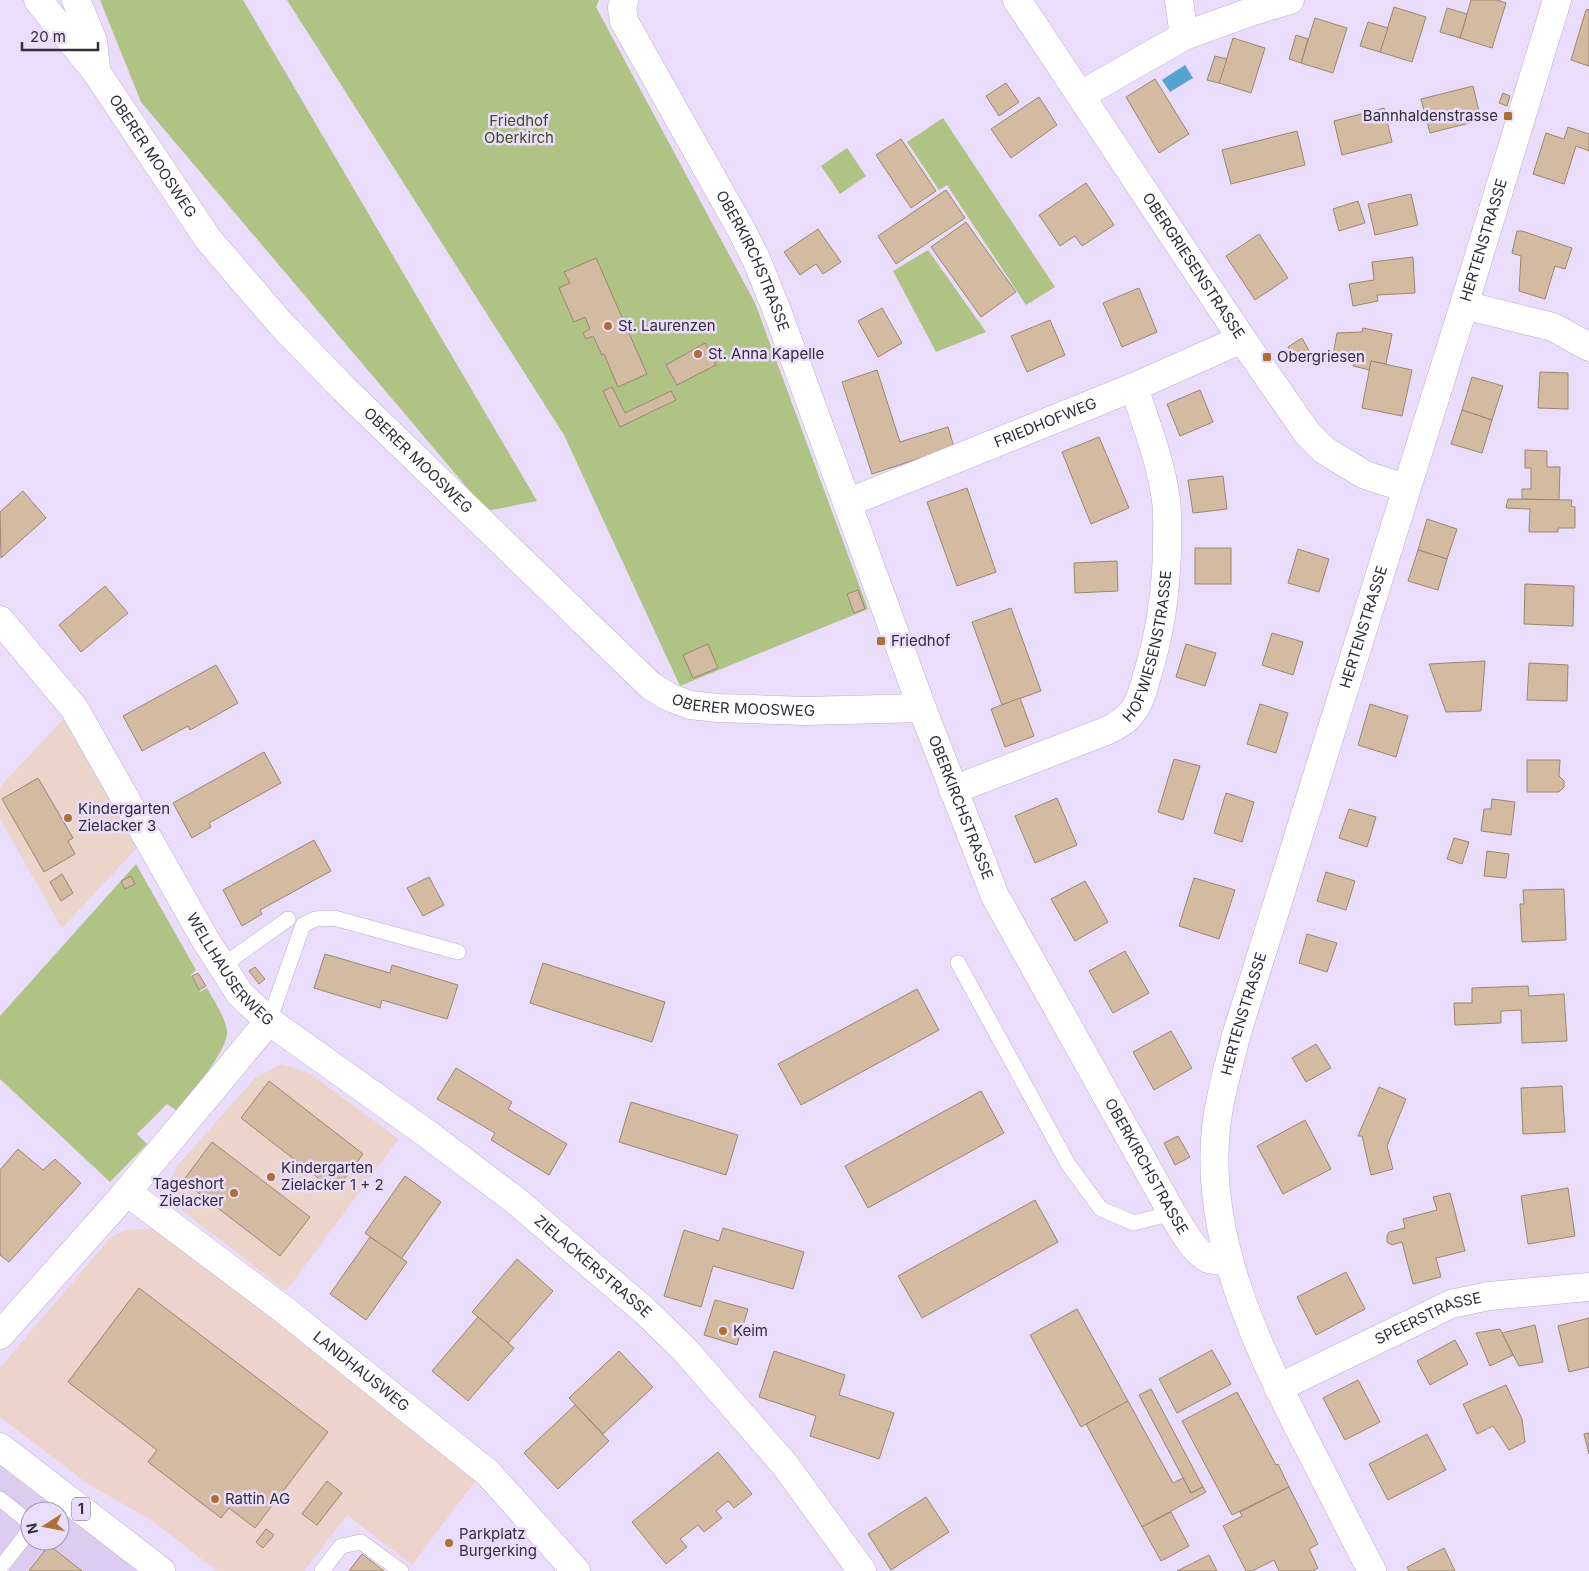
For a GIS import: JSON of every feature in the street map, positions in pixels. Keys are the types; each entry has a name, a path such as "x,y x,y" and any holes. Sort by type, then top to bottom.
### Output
{"street":[{"name":"OBERER MOOSWEG","path":"38,0 97,73 208,239 281,324 352,396 651,686 669,697 690,705 718,708 805,711 922,708"},
{"path":"76,0 93,41 97,73"},
{"name":"OBERKIRCHSTRASSE","path":"624,0 622,8 624,21 756,259 776,308 922,708 995,896 1172,1214 1200,1252 1208,1258 1229,1261"},
{"name":"OBERGRIESENSTRASSE","path":"1017,0 1242,340 1306,433 1324,450 1365,475 1406,488"},
{"path":"1179,0 1184,36"},
{"path":"1080,95 1184,36 1290,0"},
{"name":"HERTENSTRASSE","path":"1229,1261 1218,1217 1215,1167 1216,1128 1236,1036 1558,0"},
{"path":"1464,305 1553,327 1589,347"},
{"name":"FRIEDHOFWEG","path":"847,503 1134,387 1242,340"},
{"name":"HOFWIESENSTRASSE","path":"953,790 1106,731 1120,724 1134,710 1147,678 1162,621 1167,536 1166,501 1156,455 1134,387"},
{"name":"WELLHAUSERWEG","path":"0,620 74,708 222,966 240,994 269,1021 127,1192 0,1335"},
{"name":"ZIELACKERSTRASSE","path":"269,1021 426,1133 515,1200 645,1311 685,1350 779,1458 862,1571"},
{"name":"LANDHAUSWEG","path":"127,1192 283,1310 488,1473 576,1571"},
{"path":"1229,1261 1241,1298 1278,1388 1372,1571"},
{"name":"SPEERSTRASSE","path":"1278,1388 1451,1304 1489,1296 1589,1287"},
{"name":"1","path":"0,1447 161,1571"}],"lane":[{"path":"269,1021 303,925 315,918 334,918 458,952"},
{"path":"222,966 288,919"},
{"path":"958,962 1068,1164 1101,1209 1134,1223 1172,1214"},
{"path":"0,1499 20,1515"},
{"path":"322,1571 341,1546 361,1542 401,1571"},
{"path":"0,1568 20,1543"}],"shaded area":[{"name":"Kindergarten Zielacker 3","path":"74,708 148,836 62,928 0,819 0,787"},
{"name":"Kindergarten Zielacker 1 + 2","path":"282,1064 309,1073 399,1139 286,1291 184,1212 168,1189 177,1166 255,1078"},
{"path":"152,1229 165,1234 389,1405 476,1480 412,1565 347,1515 304,1571 217,1571 151,1520 88,1484 0,1417 0,1368 110,1238 123,1231"},
{"path":"0,1452 65,1501 20,1501 20,1551 70,1551 70,1505 157,1571 0,1571"}],"green space":[{"path":"100,0 243,0 537,501 487,511 141,102"},
{"name":"Friedhof Oberkirch","path":"287,0 599,0 596,7 755,303 868,609 680,686 564,435"},
{"path":"943,118 1055,287 1026,305 947,185 939,190 907,142"},
{"path":"847,148 866,176 840,194 821,166"},
{"path":"928,250 986,332 936,352 893,271"},
{"path":"136,864 196,970 191,975 200,992 207,988 226,1024 227,1030 226,1038 216,1060 199,1083 177,1111 167,1104 137,1134 147,1144 110,1182 0,1079 0,1016"}],"water":[{"path":"1185,65 1193,78 1170,92 1162,80"}],"building":[{"path":"1471,0 1497,0 1506,3 1492,48 1460,38"},
{"path":"1394,7 1426,17 1412,62 1380,52"},
{"path":"1447,8 1467,14 1460,38 1440,32"},
{"path":"1589,9 1589,66 1571,60 1586,10"},
{"path":"1315,18 1347,28 1333,73 1301,63"},
{"path":"1368,22 1388,28 1380,52 1360,46"},
{"path":"1296,35 1308,39 1301,63 1289,59"},
{"path":"1233,38 1265,48 1251,93 1219,83"},
{"path":"1215,56 1227,59 1219,83 1207,80"},
{"path":"1155,79 1189,134 1159,153 1126,97"},
{"path":"1006,83 1019,102 999,116 986,96"},
{"path":"1473,86 1481,120 1430,133 1421,99"},
{"path":"1503,93 1510,96 1507,106 1499,103"},
{"path":"1039,97 1057,125 1011,158 991,129"},
{"path":"1384,108 1392,142 1342,155 1334,121"},
{"path":"1568,127 1589,134 1589,151 1576,146 1564,184 1533,174 1546,133 1564,139"},
{"path":"1297,131 1305,165 1231,184 1222,150"},
{"path":"901,139 936,191 911,208 876,155"},
{"path":"1086,183 1114,225 1082,246 1075,236 1060,246 1039,215"},
{"path":"946,190 965,218 896,264 878,236"},
{"path":"1411,194 1418,225 1375,235 1368,204"},
{"path":"1358,201 1365,223 1339,231 1333,209"},
{"path":"966,222 1016,292 981,317 931,247"},
{"path":"818,229 841,262 823,274 816,264 800,275 784,252"},
{"path":"1517,231 1572,248 1565,269 1555,266 1545,299 1519,291 1521,256 1512,253"},
{"path":"1259,234 1288,278 1255,300 1226,256"},
{"path":"1413,257 1415,293 1377,295 1378,301 1353,306 1349,284 1374,280 1372,262"},
{"name":"St. Laurenzen","path":"596,258 647,374 618,387 604,354 602,355 593,336 586,339 583,333 590,329 585,317 574,322 559,288 570,283 564,272"},
{"path":"1139,288 1157,332 1122,347 1103,303"},
{"path":"882,308 902,343 878,357 858,321"},
{"path":"1050,320 1065,355 1027,372 1011,336"},
{"path":"1363,328 1392,334 1386,364 1371,361 1370,370 1353,366 1354,359 1333,355 1337,333 1362,332"},
{"path":"1302,338 1311,354 1297,363 1288,347"},
{"name":"St. Anna Kapelle","path":"705,343 716,365 677,385 666,365"},
{"path":"1371,361 1412,370 1402,416 1362,408"},
{"path":"877,370 900,442 948,427 954,447 872,474 842,382"},
{"path":"1540,372 1568,373 1568,409 1538,408"},
{"path":"1472,377 1503,386 1492,420 1462,410"},
{"path":"612,387 625,413 671,391 676,400 620,427 603,391"},
{"path":"1200,390 1213,422 1180,436 1167,404"},
{"path":"1462,410 1492,420 1482,453 1451,444"},
{"path":"1099,437 1129,508 1091,524 1062,452"},
{"path":"1525,450 1547,451 1547,467 1560,467 1559,500 1522,499 1522,489 1531,489 1531,468 1525,468"},
{"path":"1223,476 1227,509 1193,513 1188,480"},
{"path":"967,488 996,572 957,586 927,502"},
{"path":"23,491 46,518 1,558 0,512"},
{"path":"1508,499 1572,500 1571,506 1575,507 1575,528 1558,528 1558,532 1529,532 1530,509 1506,508"},
{"path":"1427,519 1457,529 1447,559 1418,550"},
{"path":"1195,548 1231,548 1231,584 1195,584"},
{"path":"1298,549 1329,559 1319,592 1288,583"},
{"path":"1418,550 1447,559 1438,590 1408,581"},
{"path":"1117,561 1118,591 1075,593 1074,563"},
{"path":"1525,584 1574,586 1573,626 1524,624"},
{"path":"105,586 128,613 81,652 59,625"},
{"path":"858,590 865,609 854,613 847,594"},
{"path":"1011,608 1041,691 1002,705 972,622"},
{"path":"1272,633 1303,642 1293,675 1262,665"},
{"path":"708,644 718,668 693,678 683,655"},
{"path":"1186,644 1216,653 1205,686 1176,677"},
{"path":"1485,661 1481,711 1446,712 1429,664"},
{"path":"1529,663 1568,665 1567,701 1527,700"},
{"path":"216,665 238,703 190,730 188,726 142,751 123,716"},
{"path":"1020,698 1034,736 1005,747 991,709"},
{"path":"1260,704 1288,713 1276,753 1247,744"},
{"path":"1370,704 1408,716 1396,757 1358,745"},
{"path":"264,752 281,783 209,823 211,827 192,838 173,803"},
{"path":"1174,759 1200,766 1183,820 1158,812"},
{"path":"1527,760 1560,760 1559,776 1564,781 1564,787 1559,792 1527,792"},
{"path":"38,778 73,838 68,841 75,854 44,872 2,799"},
{"path":"1226,793 1254,802 1242,842 1214,833"},
{"path":"1057,798 1077,845 1035,863 1015,816"},
{"path":"1492,799 1515,802 1511,835 1481,831 1484,809 1491,809"},
{"path":"1349,809 1376,817 1367,847 1339,838"},
{"path":"1454,838 1469,842 1462,864 1447,859"},
{"path":"314,840 331,871 260,910 262,914 242,926 223,890"},
{"path":"1487,851 1509,854 1506,878 1484,876"},
{"path":"1326,872 1355,881 1346,910 1317,901"},
{"path":"62,874 73,893 61,901 50,882"},
{"path":"131,876 135,884 125,889 121,881"},
{"path":"429,877 444,905 423,916 407,888"},
{"path":"1194,878 1235,890 1219,939 1179,926"},
{"path":"1085,881 1108,922 1075,941 1051,899"},
{"path":"1564,889 1566,940 1522,942 1520,904 1524,904 1523,890"},
{"path":"1307,934 1337,943 1327,972 1299,963"},
{"path":"1125,951 1149,993 1113,1013 1089,971"},
{"path":"325,954 390,973 392,965 458,985 447,1019 382,1000 380,1008 314,988"},
{"path":"543,963 665,1002 652,1042 530,1003"},
{"path":"255,967 265,979 259,984 249,971"},
{"path":"198,973 206,986 199,990 192,976"},
{"path":"1528,986 1529,996 1564,994 1567,1041 1522,1043 1521,1010 1501,1011 1501,1023 1455,1025 1454,1003 1472,1003 1472,988"},
{"path":"917,989 939,1030 801,1105 778,1064"},
{"path":"1171,1031 1192,1068 1154,1090 1133,1052"},
{"path":"1316,1044 1331,1068 1306,1082 1292,1058"},
{"path":"456,1068 512,1102 508,1109 567,1144 549,1175 491,1140 495,1133 437,1099"},
{"path":"269,1081 363,1154 335,1191 241,1118"},
{"path":"1562,1086 1565,1132 1523,1134 1521,1088"},
{"path":"1379,1087 1406,1099 1387,1146 1393,1169 1371,1175 1362,1136 1358,1136"},
{"path":"981,1091 1004,1133 868,1208 845,1166"},
{"path":"631,1102 738,1135 726,1175 619,1142"},
{"path":"1305,1120 1331,1169 1283,1194 1257,1146"},
{"path":"1178,1136 1190,1157 1175,1165 1164,1143"},
{"path":"212,1142 310,1217 280,1256 183,1181"},
{"path":"18,1149 43,1170 55,1159 81,1183 9,1262 0,1255 0,1170"},
{"path":"405,1176 441,1202 401,1259 365,1233"},
{"path":"1568,1188 1575,1236 1528,1244 1521,1196"},
{"path":"1450,1193 1465,1251 1436,1258 1441,1277 1413,1284 1402,1242 1392,1245 1387,1242 1387,1236 1389,1232 1405,1228 1403,1219 1437,1210 1433,1197"},
{"path":"1035,1200 1058,1242 922,1318 898,1276"},
{"path":"723,1228 804,1252 793,1289 713,1266 701,1307 664,1296 684,1230 719,1241"},
{"path":"370,1237 407,1262 366,1320 330,1294"},
{"path":"517,1259 553,1291 508,1343 472,1312"},
{"path":"1346,1272 1365,1309 1316,1335 1297,1297"},
{"path":"139,1288 328,1432 255,1528 229,1508 221,1518 148,1462 157,1450 68,1382"},
{"path":"715,1300 748,1309 737,1345 704,1335"},
{"path":"1077,1309 1128,1401 1081,1427 1030,1335"},
{"path":"478,1317 514,1348 468,1401 432,1371"},
{"path":"1589,1318 1589,1367 1569,1372 1558,1326"},
{"path":"1535,1325 1543,1362 1519,1366 1502,1333"},
{"path":"1500,1329 1513,1355 1490,1366 1476,1333"},
{"path":"1455,1340 1468,1364 1430,1385 1417,1361"},
{"path":"1212,1350 1231,1384 1177,1413 1159,1379"},
{"path":"619,1351 653,1387 603,1434 569,1398"},
{"path":"774,1351 845,1375 839,1395 894,1413 879,1459 810,1436 816,1416 759,1397"},
{"path":"1358,1380 1380,1422 1345,1440 1323,1398"},
{"path":"1506,1385 1522,1419 1525,1442 1509,1450 1493,1426 1477,1434 1463,1404"},
{"path":"1151,1389 1203,1487 1191,1493 1139,1395"},
{"path":"1237,1392 1289,1487 1232,1515 1182,1421"},
{"path":"1128,1401 1173,1483 1183,1478 1191,1493 1203,1487 1206,1492 1142,1527 1086,1424"},
{"path":"575,1405 609,1441 558,1489 524,1453"},
{"path":"1589,1433 1589,1454 1584,1434"},
{"path":"1427,1434 1446,1470 1388,1500 1369,1464"},
{"path":"718,1452 752,1494 734,1508 728,1501 716,1511 722,1518 704,1532 698,1525 680,1539 687,1547 666,1564 632,1522"},
{"path":"327,1481 342,1493 317,1525 302,1514"},
{"path":"1289,1487 1318,1544 1309,1549 1318,1568 1312,1571 1279,1571 1274,1560 1252,1571 1246,1571 1223,1526 1242,1516 1240,1512"},
{"path":"926,1497 949,1532 891,1570 868,1534"},
{"path":"1171,1512 1189,1546 1161,1561 1142,1527"},
{"path":"266,1529 274,1535 263,1548 256,1542"},
{"path":"1444,1548 1455,1571 1409,1571 1407,1567"},
{"path":"44,1551 57,1551 82,1571 29,1571"},
{"path":"362,1554 384,1571 349,1571"},
{"path":"1209,1555 1217,1571 1177,1571"}],"place":[{"name":"Bannhaldenstrasse","path":"1508,116"},
{"name":"St. Laurenzen","path":"608,326"},
{"name":"St. Anna Kapelle","path":"698,354"},
{"name":"Obergriesen","path":"1267,357"},
{"name":"Friedhof","path":"881,641"},
{"name":"Kindergarten Zielacker 3","path":"68,818"},
{"name":"Kindergarten Zielacker 1 + 2","path":"271,1177"},
{"name":"Tageshort Zielacker","path":"234,1193"},
{"name":"Keim","path":"723,1331"},
{"name":"Rattin AG","path":"215,1499"},
{"name":"Parkplatz Burgerking","path":"449,1543"}]}
